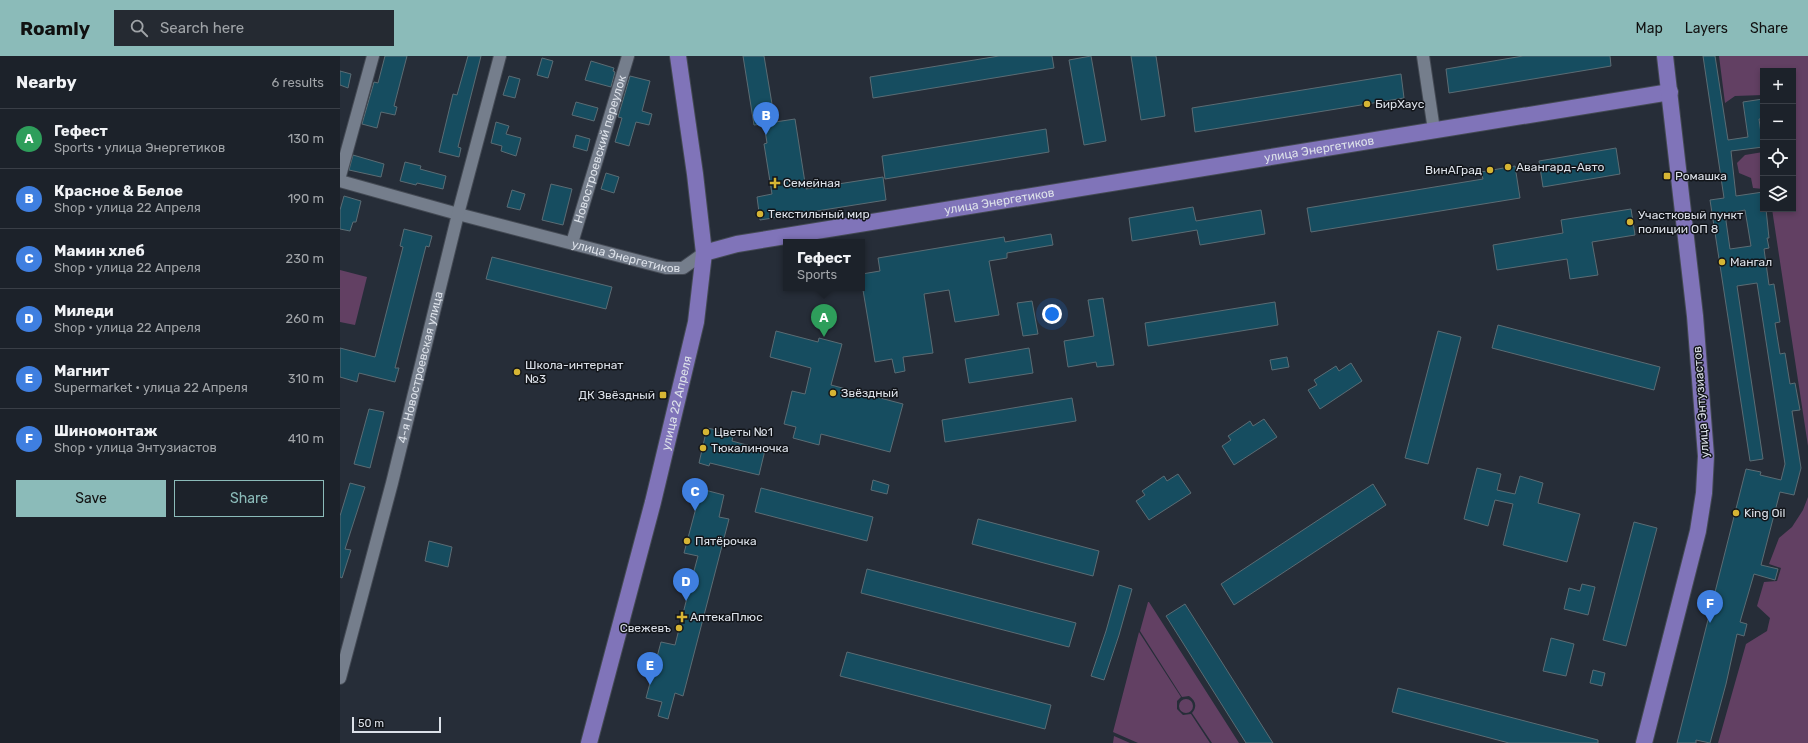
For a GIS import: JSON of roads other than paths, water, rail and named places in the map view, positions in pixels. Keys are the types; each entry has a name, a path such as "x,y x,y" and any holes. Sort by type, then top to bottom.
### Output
{"main road":[{"name":"улица 22 Апреля","path":"589,743 653,502 694,330 704,254 695,174 678,56"},
{"name":"улица Энтузиастов","path":"1644,743 1698,531 1704,493 1706,456 1695,316 1665,56"},
{"name":"улица Энергетиков","path":"704,254 737,244 1670,92"}],"street":[{"path":"340,176 373,56"},
{"name":"4-я Новостроевская улица","path":"340,678 392,483 458,214 500,56"},
{"name":"Новостроевский переулок","path":"572,243 628,56"},
{"path":"1423,56 1434,130"},
{"name":"улица Энергетиков","path":"340,180 458,214 666,268 683,268 704,254"}],"place":[{"name":"БирХаус","path":"1367,104"},
{"name":"Красное & Белое","path":"766,135"},
{"name":"Авангард-Авто","path":"1508,167"},
{"name":"ВинАГрад","path":"1490,170"},
{"name":"Ромашка","path":"1667,176"},
{"name":"Семейная","path":"775,183"},
{"name":"Текстильный мир","path":"760,214"},
{"name":"Участковый пункт полиции ОП 8","path":"1630,222"},
{"name":"Мангал","path":"1722,262"},
{"name":"Гефест","path":"824,337"},
{"name":"Школа-интернат №3","path":"517,372"},
{"name":"Звёздный","path":"833,393"},
{"name":"ДК Звёздный","path":"663,395"},
{"name":"Цветы №1","path":"706,432"},
{"name":"Тюкалиночка","path":"703,448"},
{"name":"Мамин хлеб","path":"695,511"},
{"name":"King Oil","path":"1736,513"},
{"name":"Пятёрочка","path":"687,541"},
{"name":"Миледи","path":"686,601"},
{"name":"АптекаПлюс","path":"682,617"},
{"name":"Шиномонтаж","path":"1710,623"},
{"name":"Свежевъ","path":"679,628"},
{"name":"Магнит","path":"650,685"}]}
